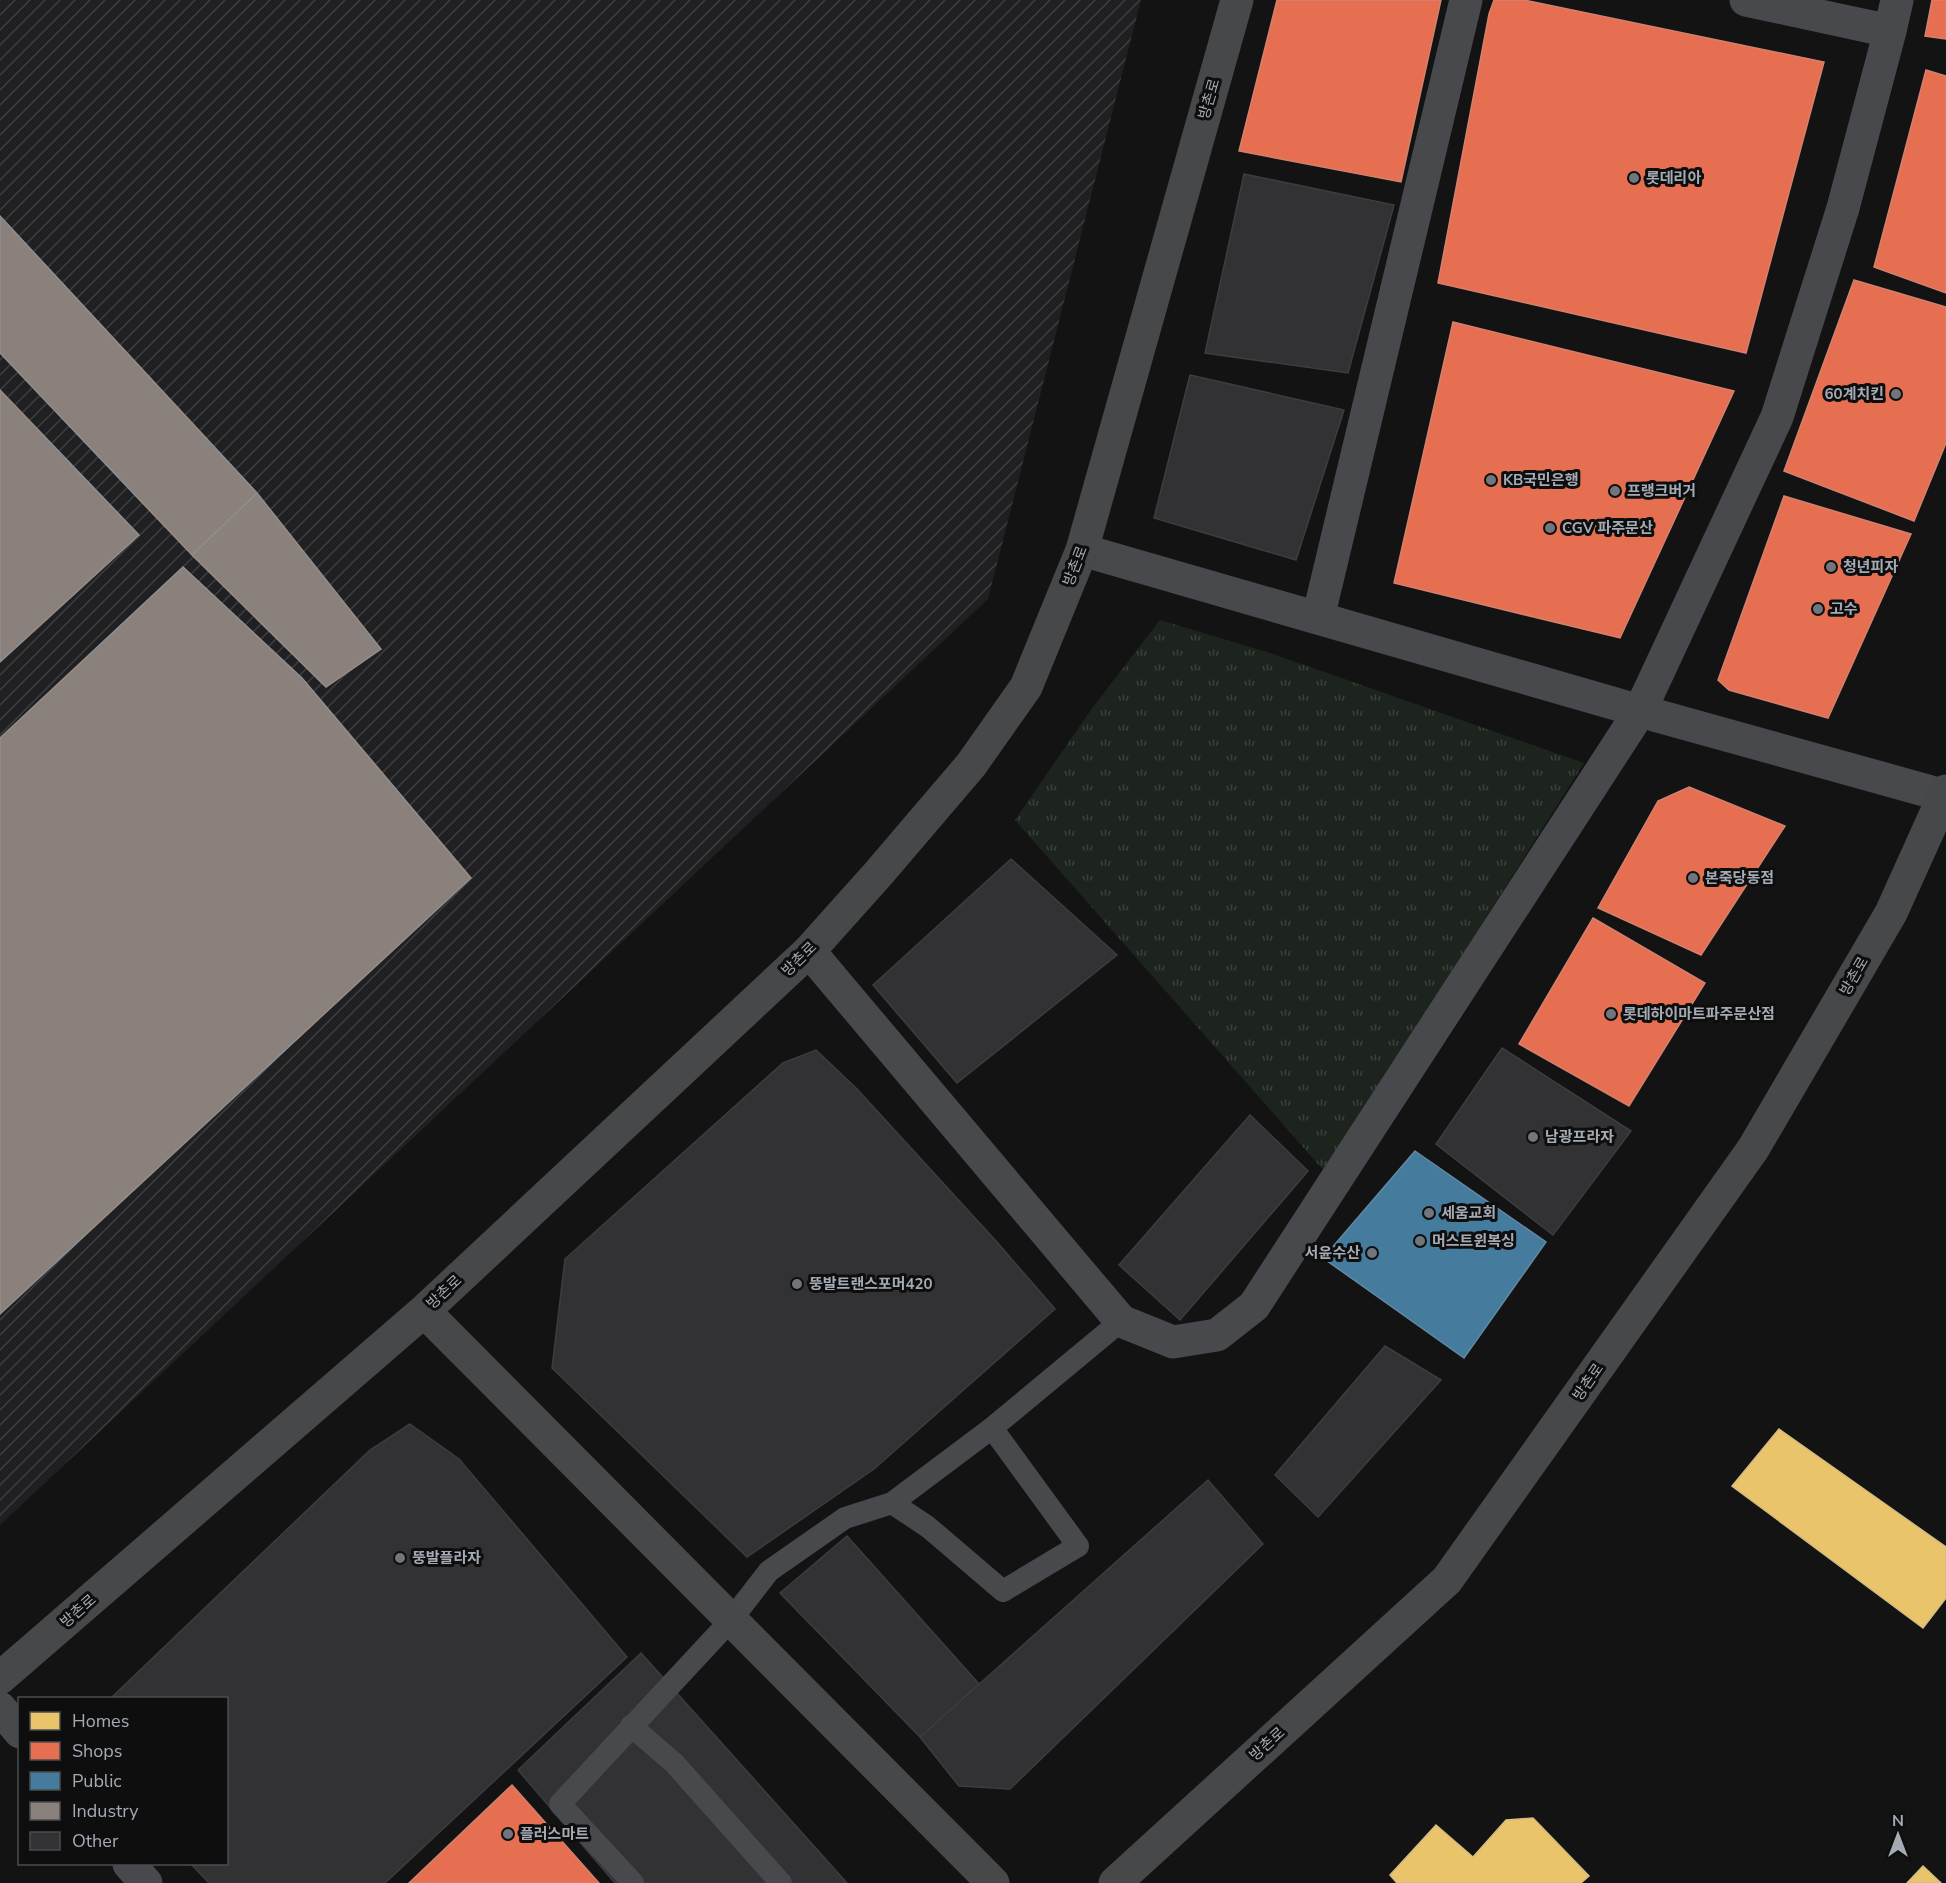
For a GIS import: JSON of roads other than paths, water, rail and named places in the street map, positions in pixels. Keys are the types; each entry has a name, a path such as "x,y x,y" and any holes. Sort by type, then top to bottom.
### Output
{"street":[{"name":"방촌로","path":"0,1678 424,1311 808,951 972,765 1026,687 1082,550 1237,0"},
{"path":"1318,618 1466,0"},
{"path":"1746,0 1890,31"},
{"path":"808,951 1121,1321 1173,1342 1217,1335 1254,1306 1640,711 1777,417 1843,208 1897,0"},
{"path":"1082,550 1640,711 1946,793"},
{"name":"방촌로","path":"1115,1883 1447,1580 1753,1149 1891,913 1946,793"},
{"path":"424,1311 993,1883"},
{"path":"0,1708 18,1730"}],"lane":[{"path":"633,1883 560,1804 731,1620 769,1571 845,1518 892,1503 992,1428 1121,1321"},
{"path":"892,1503 928,1527 1003,1591 1078,1546 992,1428"},
{"path":"632,1726 674,1763 781,1883"}],"place":[{"name":"롯데리아","path":"1634,178"},
{"name":"60계치킨","path":"1896,394"},
{"name":"KB국민은행","path":"1491,480"},
{"name":"프랭크버거","path":"1615,491"},
{"name":"CGV 파주문산","path":"1550,528"},
{"name":"청년피자","path":"1831,567"},
{"name":"고수","path":"1818,609"},
{"name":"본죽당동점","path":"1693,878"},
{"name":"롯데하이마트파주문산점","path":"1611,1014"},
{"name":"남광프라자","path":"1533,1137"},
{"name":"세움교회","path":"1429,1213"},
{"name":"머스트윈복싱","path":"1420,1241"},
{"name":"서윤수산","path":"1372,1253"},
{"name":"뚱발트랜스포머420","path":"797,1284"},
{"name":"뚱발플라자","path":"400,1558"},
{"name":"플러스마트","path":"508,1834"}]}
